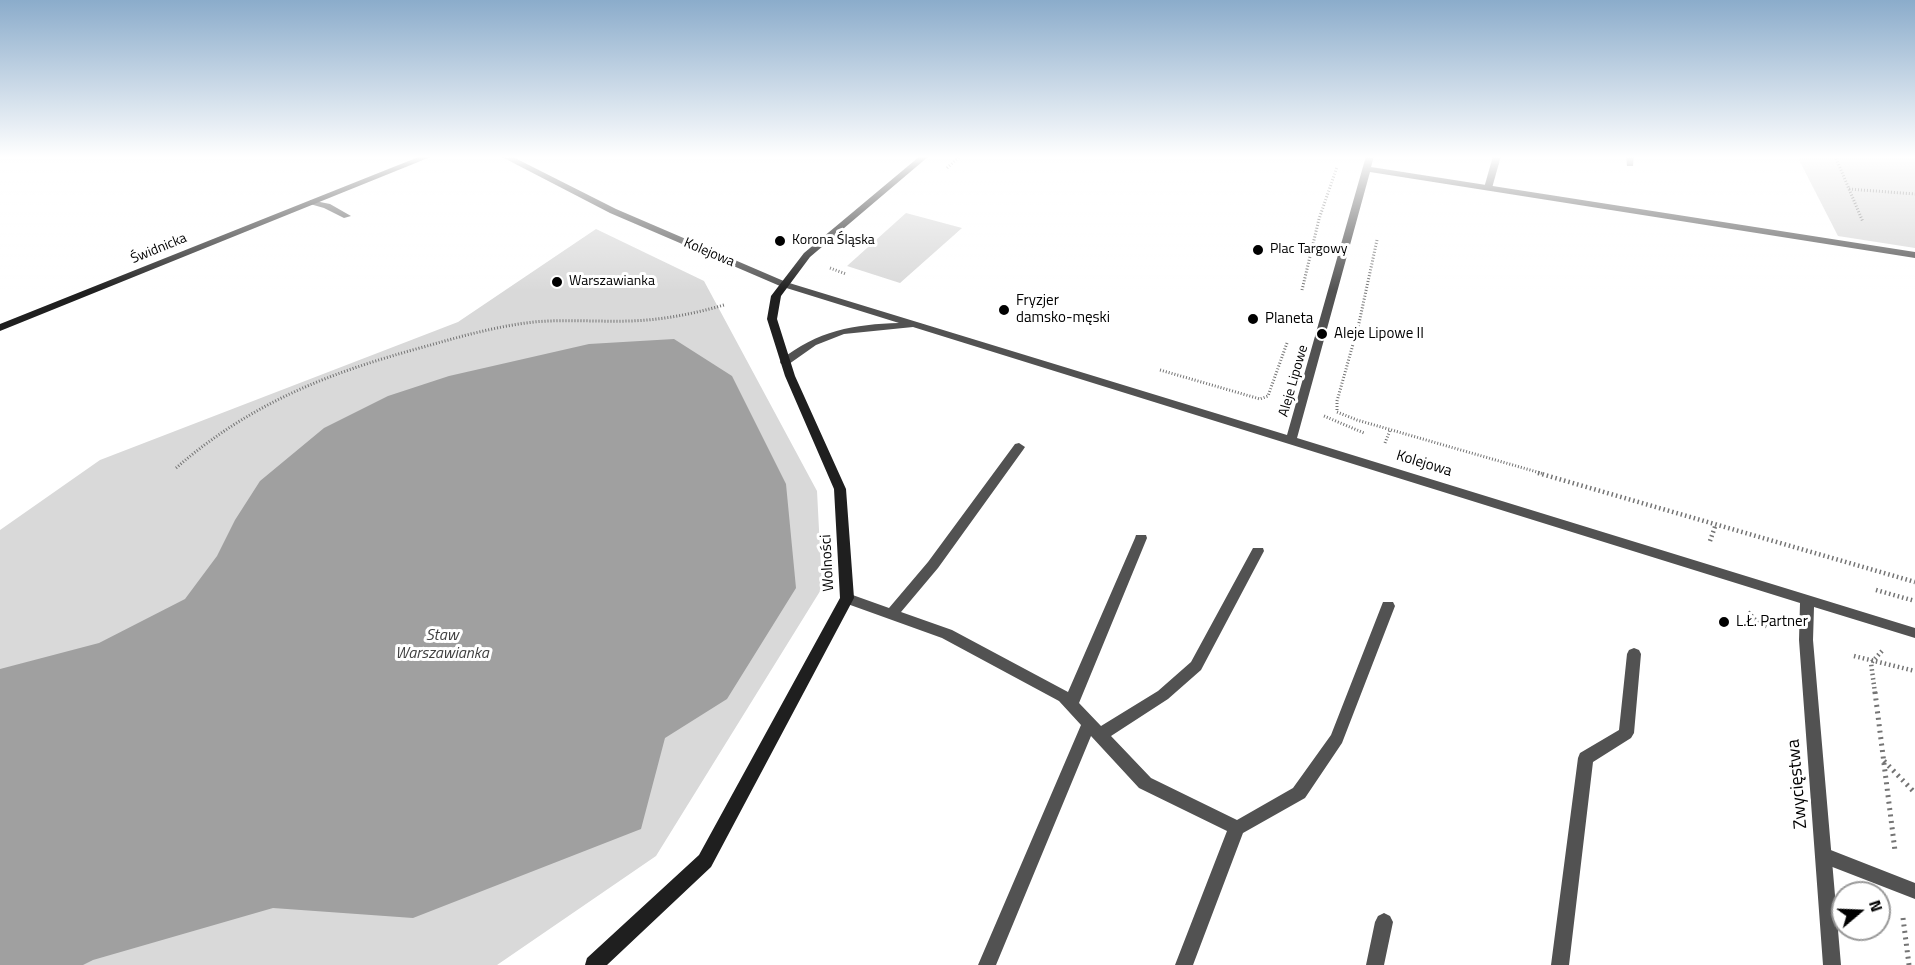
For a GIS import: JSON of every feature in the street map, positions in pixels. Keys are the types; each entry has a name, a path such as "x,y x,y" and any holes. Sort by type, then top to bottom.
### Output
{"street":[{"name":"Kolejowa","path":"593,201 783,284 1915,633"},
{"name":"Wolności","path":"594,965 705,861 847,598 840,489 785,362 772,319 776,296 797,266 872,201"},
{"name":"Aleje Lipowe","path":"1291,440 1357,201"},
{"path":"1571,201 1915,255"},
{"path":"313,202 346,216"},
{"name":"Świdnicka","path":"0,328 313,202"},
{"name":"Kolejowa","path":"785,362 809,342 846,329 876,326 924,327"},
{"path":"891,614 933,565 1019,447"},
{"path":"1071,703 1141,538"},
{"path":"987,965 1095,729 1163,695 1196,666 1257,551"},
{"path":"847,598 947,634 1064,697 1145,783 1237,828"},
{"name":"Zwycięstwa","path":"1807,600 1806,640 1832,965"},
{"path":"1184,965 1237,828 1299,793 1337,738 1388,606"},
{"path":"1560,965 1586,758 1626,734 1634,654"},
{"path":"1823,855 1907,888"},
{"path":"1375,965 1384,922"}],"path":[{"path":"1300,298 1325,201"},
{"path":"1854,201 1865,226"},
{"path":"176,468 199,446 259,408 307,386 381,358 506,326 535,322 632,321 724,305"},
{"path":"1336,419 1337,401 1359,323"},
{"path":"1272,386 1287,342"},
{"path":"1338,412 1357,420 1915,582"},
{"path":"1705,543 1712,540 1716,524"},
{"path":"1854,656 1871,663 1898,665 1915,671"},
{"path":"1871,663 1883,760 1907,888 1909,965"},
{"path":"1883,760 1915,793"}],"shaded area":[{"path":"1820,201 1915,201 1915,248 1838,236"},
{"path":"906,213 962,228 900,283 847,266"},
{"name":"Staw Warszawianka","path":"596,229 704,281 817,491 822,588 656,856 497,965 0,965 0,530 100,460 458,322"}],"water":[{"name":"Staw Warszawianka","path":"674,339 732,376 786,484 796,588 727,699 665,738 641,829 413,918 273,908 93,960 83,965 0,965 0,669 99,643 185,599 217,556 235,520 260,481 324,428 388,396 449,376 589,344"}],"place":[{"name":"Korona Śląska","path":"780,241"},
{"name":"Plac Targowy","path":"1258,250"},
{"name":"Warszawianka","path":"557,282"},
{"name":"Fryzjer damsko-męski","path":"1004,310"},
{"name":"Planeta","path":"1253,319"},
{"name":"Aleje Lipowe II","path":"1322,334"},
{"name":"L.Ł. Partner","path":"1724,622"}]}
